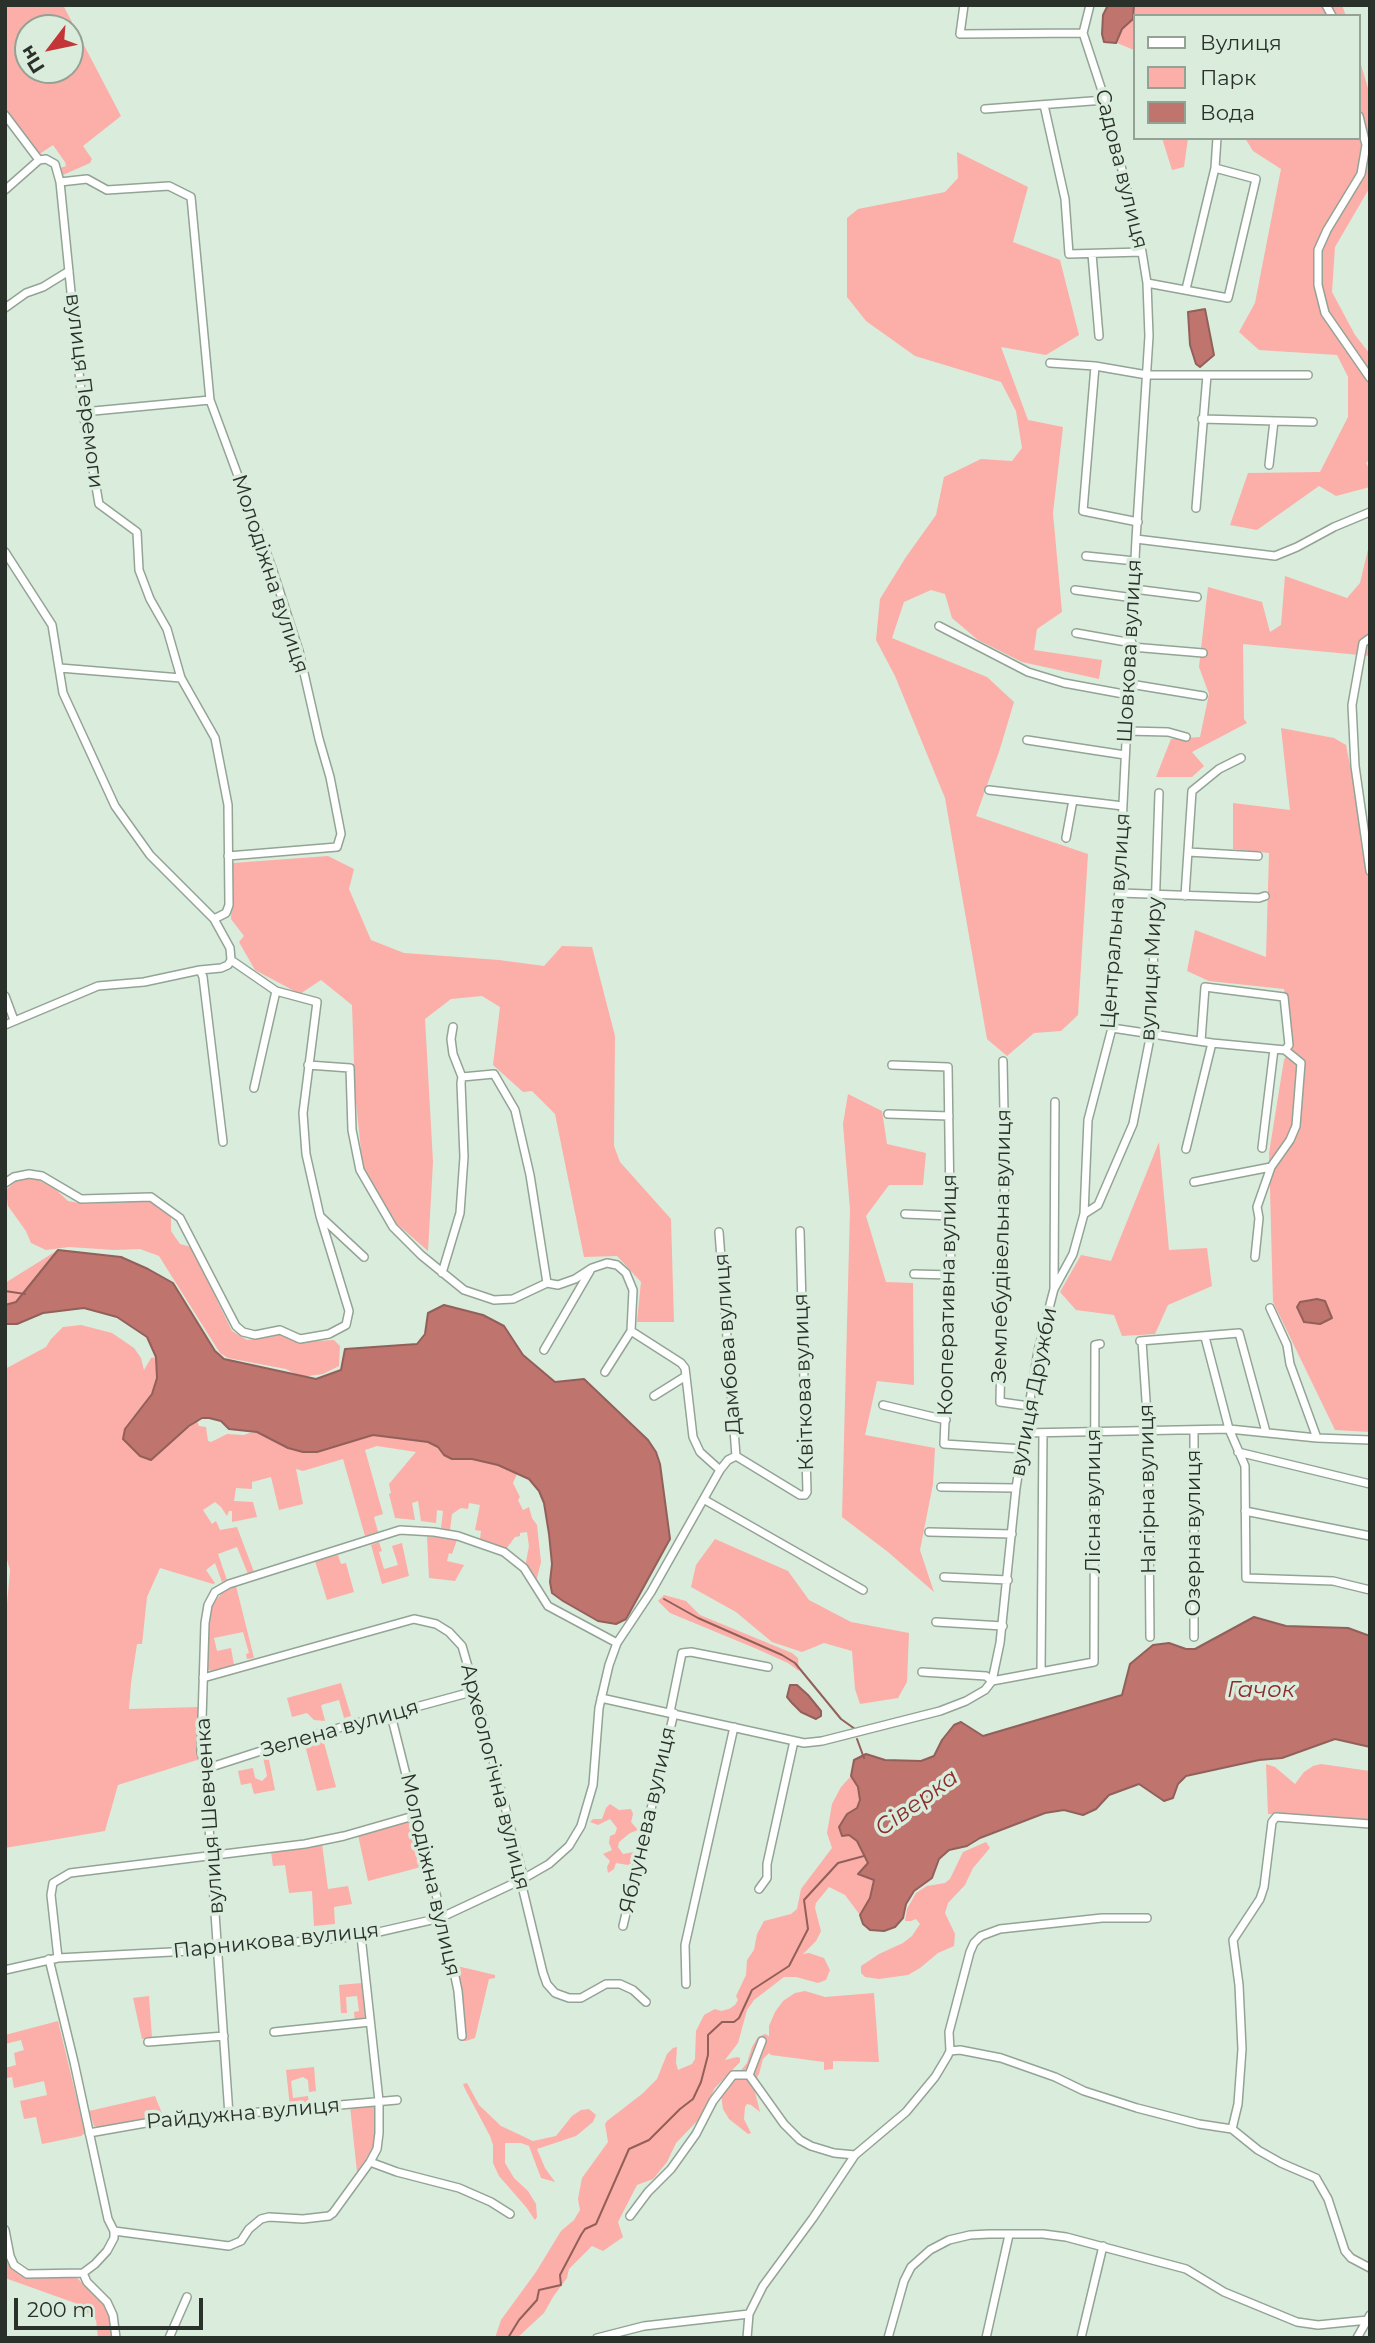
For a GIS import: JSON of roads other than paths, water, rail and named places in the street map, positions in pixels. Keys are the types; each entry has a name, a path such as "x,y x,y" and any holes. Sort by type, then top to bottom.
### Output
{"street":[{"path":"964,5 960,34 1083,33 1090,5"},
{"name":"Садова вулиця","path":"1083,33 1105,100 1142,252 1147,283 1147,375"},
{"path":"985,109 1105,100"},
{"path":"1044,105 1065,199 1069,254 1142,252"},
{"name":"вулиця Перемоги","path":"5,114 43,160 55,164 60,182 83,412 99,504 137,532 139,570 150,599 167,629 181,678 215,738 228,805 229,905 226,912 214,919"},
{"path":"1361,124 1366,145 1361,174 1318,250 1318,285 1325,313 1370,378"},
{"path":"1186,289 1215,168 1217,140"},
{"path":"5,190 43,160"},
{"path":"1147,283 1228,298 1256,179 1215,168"},
{"name":"Молодіжна вулиця","path":"60,182 87,179 107,190 169,186 191,197 210,400 272,568 299,651 341,834 337,847 228,856"},
{"path":"1092,254 1099,336"},
{"path":"5,308 26,293 43,287 69,271"},
{"path":"1050,363 1095,366 1147,375 1308,375"},
{"path":"1095,366 1083,511 1138,522"},
{"name":"Шовкова вулиця","path":"1124,781 1147,375"},
{"path":"1196,508 1207,375"},
{"path":"83,412 210,400"},
{"path":"1202,419 1313,422"},
{"path":"1269,465 1274,421"},
{"path":"1136,539 1275,556 1370,512"},
{"path":"5,552 52,625 63,693 116,806 150,855 214,919 230,948 231,960 221,968 144,982 98,986 5,1024"},
{"path":"1086,556 1135,561"},
{"path":"1134,589 1197,597"},
{"path":"1074,590 1134,598"},
{"path":"939,626 1028,672 1064,684 1129,695"},
{"path":"1076,633 1132,645 1203,653"},
{"path":"1366,640 1352,705 1355,766 1370,871"},
{"path":"60,668 181,678"},
{"path":"1130,684 1203,696"},
{"path":"1127,731 1168,732 1186,737"},
{"path":"1027,740 1125,755"},
{"path":"1185,896 1192,791 1219,769 1241,758"},
{"name":"Центральна вулиця","path":"1084,1214 1088,1120 1112,1028 1124,781"},
{"path":"989,790 1124,806"},
{"name":"вулиця Миру","path":"1084,1214 1098,1205 1133,1124 1151,1033 1159,793"},
{"path":"1066,838 1073,800"},
{"path":"1188,852 1258,856"},
{"path":"1119,892 1185,896 1265,896"},
{"path":"5,1183 14,1177 29,1174 42,1176 81,1199 151,1198 180,1218 236,1326 243,1332 254,1335 280,1329 300,1339 329,1334 345,1325 349,1311 320,1216 306,1154 303,1113 317,1002 276,991 231,960"},
{"path":"200,970 223,1142"},
{"path":"1201,1041 1205,987 1284,997 1289,1045 1285,1050"},
{"path":"254,1088 276,991"},
{"path":"5,996 14,1020"},
{"path":"442,1273 460,1213 464,1157 463,1077 453,1054 453,1027"},
{"path":"1112,1028 1212,1044 1285,1050 1301,1063 1296,1126 1290,1140 1271,1167 1257,1207 1259,1218 1255,1257"},
{"path":"1186,1149 1212,1044"},
{"path":"1262,1148 1274,1049"},
{"name":"Землебудівельна вулиця","path":"1003,1061 1005,1162 1000,1402 1029,1406"},
{"path":"308,1065 350,1068 352,1130 360,1170 393,1227 464,1290 494,1300 520,1297 547,1283 558,1284 575,1279 592,1268 607,1263 617,1265 626,1273 633,1290 631,1331 605,1372"},
{"name":"Кооперативна вулиця","path":"892,1065 948,1067 951,1275 944,1443 1023,1449"},
{"path":"463,1077 494,1073 515,1110 530,1175 547,1283"},
{"name":"вулиця Дружби","path":"992,1681 1003,1626 1016,1488 1038,1351 1054,1289 1055,1102"},
{"path":"888,1114 949,1116"},
{"path":"1194,1182 1248,1174 1271,1167"},
{"path":"905,1214 951,1216"},
{"path":"1054,1289 1073,1254 1084,1214"},
{"path":"320,1216 364,1258"},
{"name":"Квіткова вулиця","path":"736,1456 800,1495 807,1492 800,1231"},
{"name":"Дамбова вулиця","path":"719,1232 736,1456"},
{"path":"544,1350 592,1268"},
{"path":"914,1273 951,1275"},
{"path":"1270,1308 1287,1345 1290,1364 1317,1438"},
{"path":"631,1331 681,1363 686,1376 693,1437 701,1452 720,1470"},
{"path":"1266,1432 1239,1333 1205,1337 1229,1429 1245,1466 1246,1578 1333,1581 1370,1590"},
{"name":"Нагірна вулиця","path":"1150,1637 1149,1430 1141,1341 1205,1337"},
{"name":"Лісна вулиця","path":"1041,1672 1094,1662 1095,1345 1100,1344"},
{"path":"654,1396 686,1376"},
{"path":"883,1405 946,1420"},
{"path":"1026,1433 1229,1429 1317,1438 1370,1440"},
{"name":"Озерна вулиця","path":"1194,1430 1194,1637"},
{"path":"601,1698 794,1741 822,1741 940,1711 966,1702 985,1690 992,1681 1041,1672 1043,1433"},
{"path":"1238,1452 1370,1484"},
{"path":"736,1456 720,1470 705,1500 863,1590"},
{"path":"941,1487 1016,1488"},
{"name":"Парникова вулиця","path":"5,1970 53,1959 361,1936 440,1918 522,1880 559,1856 575,1838 581,1826 593,1785 601,1698 617,1643 652,1592 682,1534 705,1500"},
{"path":"1245,1511 1370,1536"},
{"name":"вулиця Шевченка","path":"229,2115 217,1956 219,1948 205,1769 201,1752 206,1614 211,1598 219,1589 400,1530 458,1536 504,1552 523,1568 548,1606 617,1643"},
{"path":"929,1532 1012,1534"},
{"path":"944,1577 1007,1580"},
{"name":"Археологічна вулиця","path":"203,1678 418,1619 436,1624 459,1641 475,1691 522,1872 542,1973 547,1984 555,1993 569,1998 581,1998 606,1984 620,1984 633,1990 646,2002"},
{"path":"936,1622 1003,1626"},
{"name":"Яблунева вулиця","path":"623,1926 672,1713 682,1653 691,1651 768,1667"},
{"path":"922,1672 986,1676 992,1681"},
{"name":"Зелена вулиця","path":"205,1769 298,1739 475,1691"},
{"name":"Молодіжна вулиця","path":"391,1715 440,1909 458,1991 462,2036"},
{"path":"686,1984 685,1945 734,1727"},
{"path":"759,1889 767,1878 767,1864 794,1741"},
{"path":"5,2230 8,2256 14,2265 27,2274 83,2273 107,2251 114,2238 53,1959 53,1883 70,1873 318,1842 417,1815"},
{"path":"1232,2129 1238,2104 1242,2049 1239,1984 1233,1940 1260,1899 1264,1887 1272,1822 1276,1817 1370,1824"},
{"path":"747,2338 749,2314 763,2286 855,2155 911,2106 935,2077 950,2051 949,2032 974,1943 981,1936 1000,1929 1102,1918 1147,1918"},
{"path":"114,2231 229,2246 241,2241 249,2229 261,2219 303,2219 333,2213 377,2149 379,2101 361,1936"},
{"path":"274,2032 370,2022"},
{"path":"148,2042 224,2036"},
{"path":"749,2076 762,2041"},
{"path":"950,2051 960,2050 1001,2058 1055,2077 1084,2091 1137,2108 1199,2124 1232,2129 1258,2150 1316,2178 1328,2199 1345,2251 1351,2258 1370,2268"},
{"path":"630,2216 648,2192 671,2169 696,2134 713,2101 733,2076 749,2076"},
{"path":"749,2076 784,2124 800,2140 834,2153 855,2155"},
{"name":"Райдужна вулиця","path":"89,2133 157,2120 397,2100"},
{"path":"370,2162 458,2188 510,2214"},
{"path":"888,2338 907,2274 930,2250 948,2240 970,2235 1044,2234 1103,2246 1186,2269 1224,2292 1297,2322 1318,2325 1369,2318"},
{"path":"986,2338 1009,2235"},
{"path":"1081,2338 1103,2246"},
{"path":"83,2273 87,2283 107,2302 113,2315 116,2338"},
{"path":"169,2338 187,2297"},
{"path":"597,2338 644,2326 749,2314"},
{"path":"1357,2338 1369,2318"}],"water":[{"path":"1108,5 1134,5 1133,19 1122,29 1116,43 1104,42 1102,34 1103,15"},
{"path":"1205,309 1214,355 1200,367 1196,364 1190,345 1188,312"},
{"path":"58,1250 121,1257 173,1283 215,1351 224,1359 316,1379 341,1370 345,1349 417,1344 425,1334 428,1313 444,1305 483,1315 504,1326 523,1355 555,1382 584,1379 648,1440 656,1452 670,1539 626,1619 616,1624 598,1621 552,1593 549,1534 544,1503 539,1491 529,1479 498,1465 472,1459 452,1459 428,1442 373,1435 317,1452 303,1452 288,1448 257,1432 229,1429 221,1421 209,1418 202,1418 189,1426 151,1460 140,1456 123,1439 125,1429 152,1394 157,1378 156,1357 147,1337 117,1317 84,1308 43,1313 17,1324 5,1324 5,1305 16,1302"},
{"path":"1317,1299 1325,1301 1332,1318 1320,1324 1304,1322 1297,1307 1300,1302"},
{"name":"Гачок","path":"1254,1617 1286,1626 1348,1628 1370,1636 1370,1747 1335,1739 1282,1758 1259,1760 1186,1776 1178,1784 1173,1798 1164,1801 1139,1784 1109,1795 1096,1809 1083,1815 1064,1810 1045,1813 980,1838 967,1846 949,1850 939,1859 932,1878 914,1891 906,1904 903,1918 895,1927 884,1931 870,1930 863,1924 860,1915 870,1898 874,1880 858,1874 868,1863 857,1841 849,1835 842,1836 839,1827 847,1814 857,1808 860,1800 858,1787 851,1776 854,1760 866,1754 885,1760 921,1761 934,1756 942,1740 954,1725 961,1722 983,1736 1122,1695 1130,1664 1153,1645 1169,1643 1195,1649"},
{"path":"790,1685 797,1685 808,1695 821,1711 821,1716 816,1719 801,1712 787,1697"}],"waterway":[{"path":"5,1291 25,1294"},
{"path":"664,1599 698,1618 795,1663 841,1719 855,1729"},
{"path":"857,1739 864,1758"},
{"name":"Сіверка","path":"508,2338 519,2320 537,2300 539,2290 561,2285 560,2275 585,2229 596,2224 629,2149 649,2140 693,2099 708,2055 708,2035 722,2022 734,2022 739,2018 752,1990 789,1966 808,1929 804,1900 838,1863 864,1856"}]}
